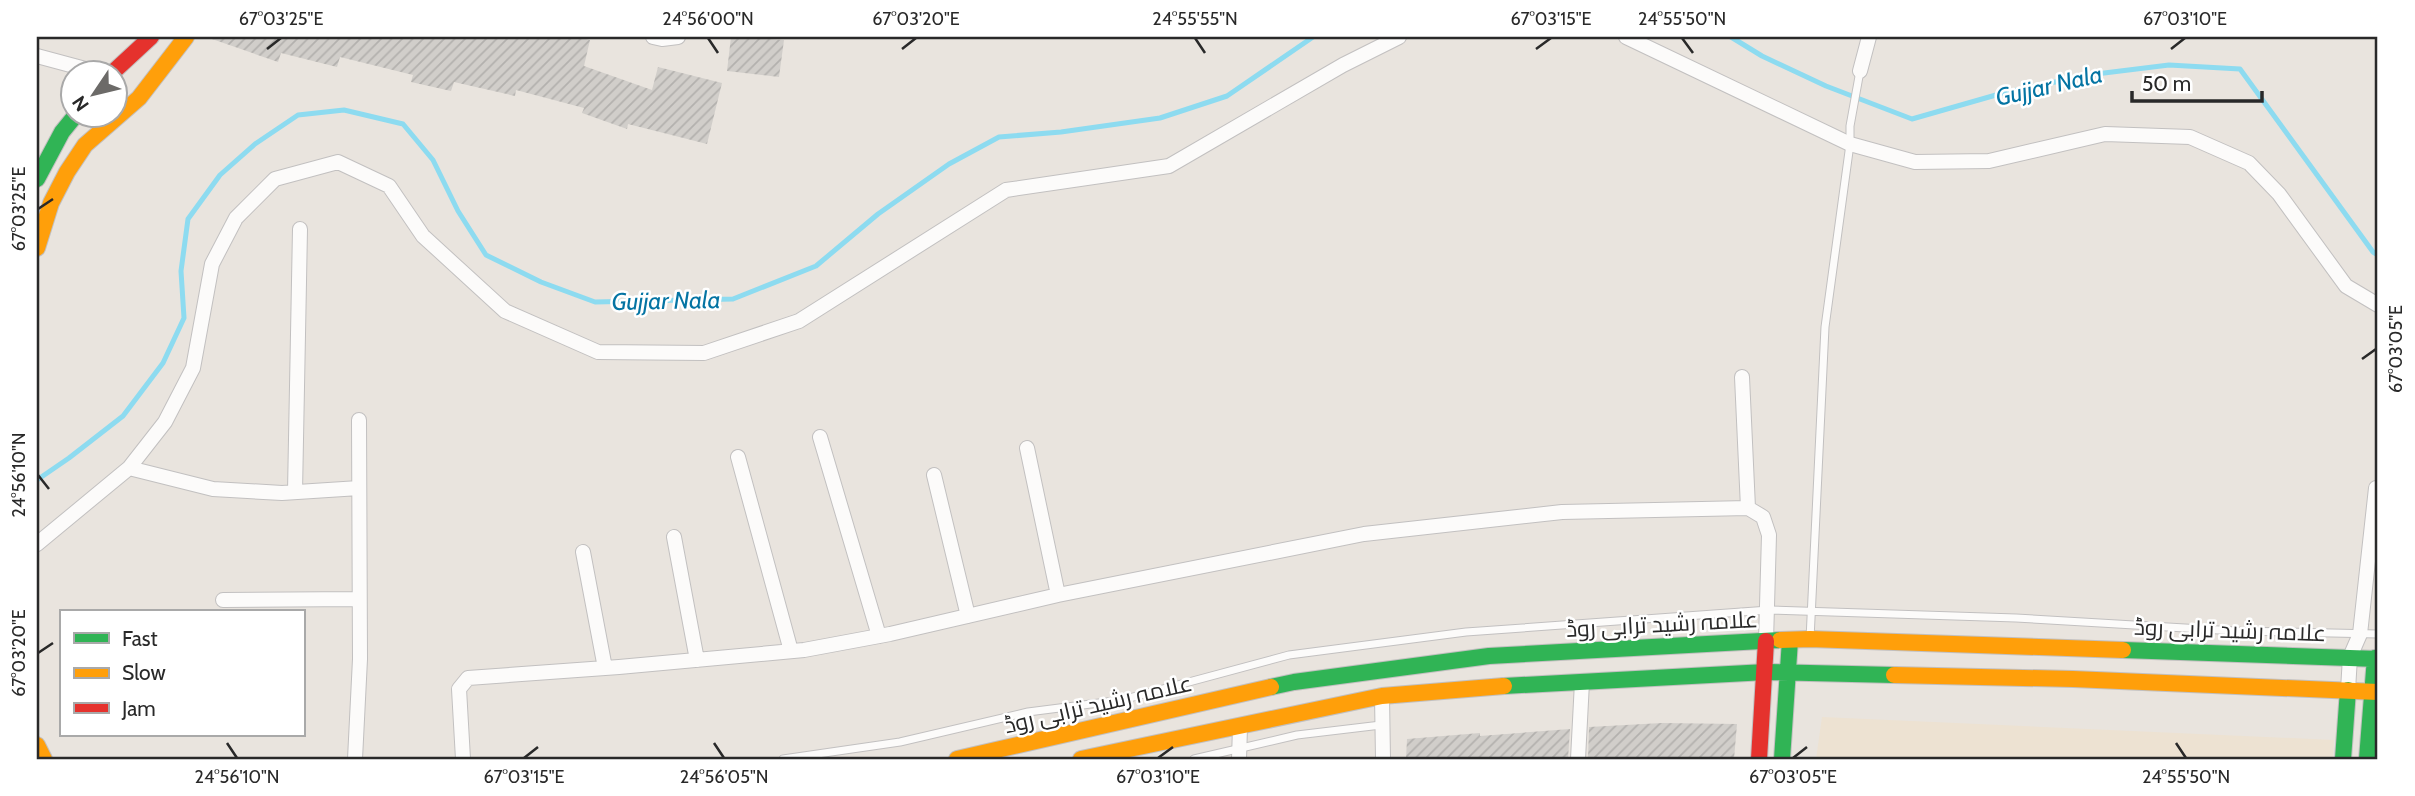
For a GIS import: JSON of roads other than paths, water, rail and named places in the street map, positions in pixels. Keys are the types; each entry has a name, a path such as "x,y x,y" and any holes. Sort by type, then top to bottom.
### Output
{"main road":[{"path":"126,60 151,37"},
{"path":"37,248 51,203 85,145 139,98 186,37"},
{"path":"37,178 64,130"},
{"name":"علامہ رشید ترابی روڈ","path":"957,759 1294,682 1489,656 1687,643 1810,639 2377,658"},
{"path":"1782,759 1790,640"},
{"path":"1759,759 1766,641"},
{"path":"2367,759 2375,715 2377,658"},
{"path":"1085,759 1382,696 1766,672 2073,679 2375,692"},
{"path":"2343,759 2348,690"},
{"path":"37,745 44,759"}],"street":[{"path":"653,37 678,37"},
{"path":"37,544 130,468 164,422 193,368 212,264 236,218 275,179 338,162 388,186 423,236 505,311 598,352 704,353 799,321 1006,190 1169,166 1343,65 1399,37"},
{"path":"1626,37 1850,144 1915,162 1989,161 2105,134 2190,137 2249,163 2279,194 2346,286 2378,305"},
{"path":"1860,71 1868,37"},
{"path":"37,56 60,62"},
{"path":"295,492 300,229"},
{"path":"1742,377 1748,508"},
{"path":"355,759 359,599 359,420"},
{"path":"820,437 879,636"},
{"path":"1027,448 1058,595"},
{"path":"738,457 791,651"},
{"path":"130,468 214,489 295,492 359,488"},
{"path":"934,475 968,616"},
{"path":"2348,690 2350,657 2360,634 2375,488 2378,488"},
{"path":"463,759 459,689 468,678 791,651 879,636 1058,595 1364,534 1562,512 1748,508 1763,517 1769,535 1769,610 1766,641"},
{"path":"674,537 697,660"},
{"path":"583,552 605,668"},
{"path":"223,600 359,599"},
{"path":"1578,759 1582,682"},
{"path":"1382,696 1383,759"},
{"path":"1239,754 1240,727"}],"lane":[{"path":"1810,639 1825,327 1850,144 1850,126 1860,71"},
{"path":"783,759 900,742 1028,712 1122,700 1289,655 1466,632 1769,610 2016,618 2236,631 2378,634"},
{"path":"1194,759 1239,754 1297,735 1381,725"}],"waterway":[{"name":"Gujjar Nala","path":"37,480 123,416 163,363 184,318 181,271 188,219 220,175 255,144 298,115 344,110 403,124 433,160 458,211 486,255 541,282 595,302 733,299 816,266 878,214 949,164 999,137 1061,132 1160,118 1227,96 1313,37"},
{"name":"Gujjar Nala","path":"1731,37 1762,56 1826,86 1912,119 2003,93 2088,75 2169,65 2240,69 2373,252 2378,255"}]}
